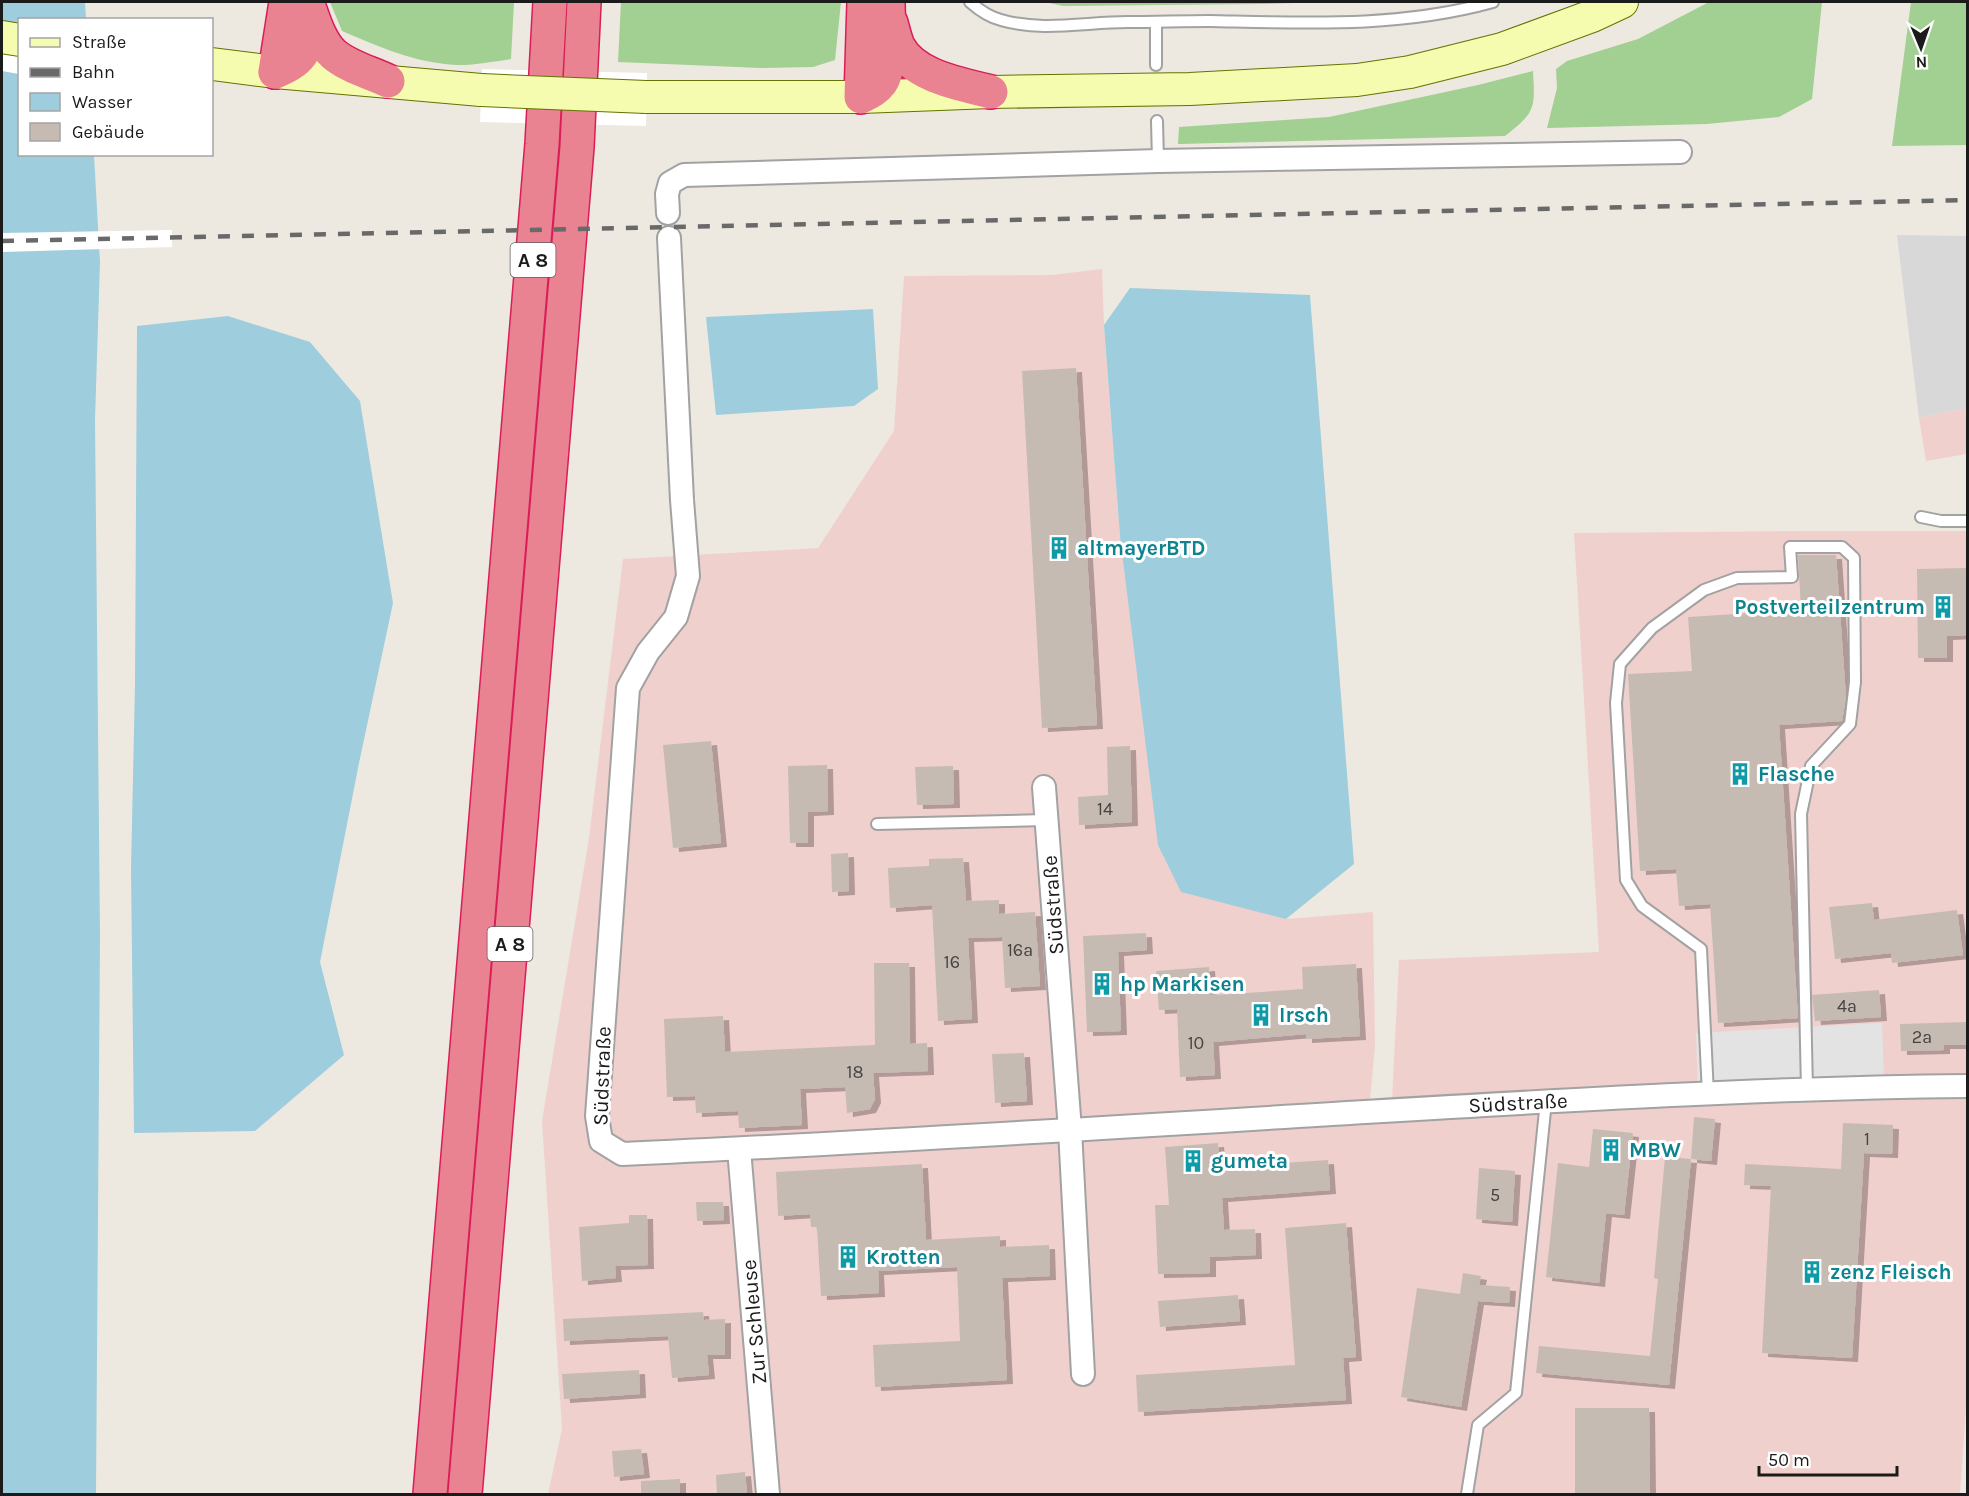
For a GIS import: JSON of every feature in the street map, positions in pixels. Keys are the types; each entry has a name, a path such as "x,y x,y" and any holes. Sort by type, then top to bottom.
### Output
{"highway":[{"path":"275,72 292,65 302,55 306,45 300,2"},
{"path":"300,2 333,54 388,81"},
{"name":"A 8","path":"430,1494 541,166 550,2"},
{"name":"A 8","path":"465,1494 577,147 584,2"},
{"path":"880,6 898,46 918,66 954,83 991,92"},
{"path":"861,97 880,6"}],"main road":[{"path":"213,64 275,72 481,90 646,97 861,97 991,92 1190,89 1357,80 1410,72 1502,49 1592,16 1622,2"},
{"path":"2,38 18,40"}],"street":[{"path":"668,213 667,194 670,183 684,175 1158,161 1680,152"},
{"name":"Südstraße","path":"669,238 688,576 676,617 648,652 628,688 597,1116 601,1142 622,1154 1545,1101 1968,1086"},
{"name":"Südstraße","path":"1044,787 1070,1130 1083,1374"},
{"name":"Zur Schleuse","path":"739,1149 768,1494"}],"lane":[{"path":"970,2 993,18 1028,25 1209,21 1260,24 1388,21 1449,13 1493,2"},
{"path":"1156,22 1156,65"},
{"path":"1157,121 1158,161"},
{"path":"1921,517 1968,521"},
{"path":"1708,1094 1701,949 1642,906 1626,880 1616,703 1620,664 1652,628 1704,590 1737,578 1791,577 1790,547 1842,547 1854,558 1855,682 1853,710 1850,724 1811,766 1801,814 1807,1090"},
{"path":"877,824 1046,820"},
{"path":"1467,1494 1478,1425 1515,1393 1545,1101"}],"shaded area":[{"path":"1897,235 1967,236 1967,408 1919,418"},
{"path":"1102,269 1120,536 1286,919 1373,912 1375,1045 1370,1101 1392,1100 1399,960 1599,952 1574,533 1967,531 1968,1379 1960,1494 548,1494 562,1429 542,1121 589,838 623,559 818,548 894,431 904,276 1052,275"},
{"path":"1967,408 1967,454 1926,461 1919,418"},
{"path":"1882,1023 1884,1084 1698,1091 1696,1033"}],"green space":[{"path":"330,2 514,2 511,59 453,65 431,62 379,47 342,31"},
{"path":"621,2 841,2 835,60 813,67 761,68 618,62"},
{"path":"1045,2 1328,2 1063,6"},
{"path":"1709,2 1822,2 1812,99 1779,117 1707,124 1547,128 1557,88 1556,69 1567,61 1638,39"},
{"path":"1911,2 1967,2 1967,145 1892,146"},
{"path":"1533,71 1534,93 1528,115 1505,136 1178,144 1179,127 1329,117"}],"water":[{"path":"2,2 85,2 86,18 18,18 18,156 94,156 100,262 95,420 100,936 96,1494 2,1494"},
{"path":"1130,288 1310,295 1354,864 1286,919 1181,892 1158,845 1120,536 1104,325"},
{"path":"873,309 878,389 854,406 716,415 706,317"},
{"path":"228,316 310,342 360,401 393,603 320,962 344,1055 255,1131 134,1133 131,869 135,685 137,326"}],"pier":[{"path":"2,22 18,24 18,74 2,71"},
{"path":"482,69 647,73 646,126 480,122"},
{"path":"172,230 172,247 2,252 2,233"}],"building":[{"name":"altmayerBTD","path":"1076,368 1097,725 1042,728 1022,371"},
{"name":"Flasche","path":"1798,555 1836,555 1846,698 1842,721 1779,725 1798,1018 1718,1023 1710,904 1679,906 1676,869 1640,871 1628,674 1692,671 1688,617 1801,610"},
{"name":"Postverteilzentrum","path":"1968,568 1968,635 1947,636 1947,658 1918,658 1917,569"},
{"path":"711,741 721,843 673,848 663,745"},
{"path":"1130,746 1132,822 1079,825 1078,797 1108,795 1107,747"},
{"path":"827,765 828,811 808,812 808,843 790,843 788,766"},
{"path":"953,766 954,804 917,805 915,767"},
{"path":"848,853 849,891 832,892 831,854"},
{"path":"963,858 966,901 999,900 999,914 1035,912 1040,986 1005,988 1002,937 968,938 972,1019 938,1021 932,905 890,908 888,868 929,866 929,859"},
{"path":"1872,903 1874,920 1957,910 1963,955 1892,963 1891,953 1835,959 1829,907"},
{"name":"hp Markisen","path":"1146,933 1147,950 1118,952 1121,1031 1087,1032 1083,936"},
{"path":"874,963 909,963 910,1044 927,1043 928,1071 873,1073 875,1099 870,1109 847,1113 845,1087 800,1089 802,1125 739,1128 738,1111 696,1113 695,1096 667,1097 664,1019 723,1016 725,1052 875,1045"},
{"path":"1356,964 1360,1036 1306,1039 1306,1034 1213,1042 1215,1075 1180,1077 1177,1009 1159,1010 1156,971 1209,967 1211,995 1303,989 1302,967"},
{"path":"1879,990 1881,1017 1815,1021 1812,995"},
{"path":"1968,1022 1968,1045 1944,1045 1944,1050 1901,1051 1900,1024"},
{"path":"1024,1053 1027,1101 995,1103 992,1054"},
{"path":"1694,1117 1715,1119 1711,1161 1691,1159"},
{"name":"zenz Fleisch","path":"1843,1123 1893,1125 1892,1154 1864,1153 1852,1358 1762,1353 1771,1186 1744,1185 1745,1164 1841,1169"},
{"path":"1593,1129 1633,1133 1624,1215 1606,1213 1599,1283 1546,1277 1558,1163 1589,1167"},
{"path":"1218,1143 1220,1167 1328,1160 1330,1190 1222,1198 1224,1230 1255,1229 1256,1255 1210,1257 1210,1273 1158,1274 1155,1205 1169,1205 1165,1147"},
{"path":"1665,1157 1691,1159 1669,1385 1536,1373 1539,1346 1650,1356 1658,1279 1654,1278"},
{"path":"922,1164 926,1240 1000,1236 1000,1247 1049,1245 1050,1276 1002,1278 1007,1380 875,1387 873,1345 960,1341 957,1267 878,1271 879,1293 821,1296 817,1227 811,1227 810,1214 778,1216 776,1172"},
{"path":"1479,1168 1515,1171 1512,1222 1476,1219"},
{"path":"696,1202 723,1202 724,1220 697,1221"},
{"path":"629,1215 647,1215 648,1265 615,1266 616,1278 582,1281 579,1227 629,1223"},
{"path":"1346,1223 1356,1357 1343,1358 1346,1400 1138,1412 1136,1375 1295,1365 1285,1228"},
{"path":"1463,1273 1481,1276 1479,1285 1510,1287 1509,1303 1478,1301 1461,1407 1401,1397 1417,1288 1460,1294"},
{"path":"1238,1295 1240,1321 1160,1327 1158,1301"},
{"path":"703,1312 704,1320 725,1319 725,1355 707,1355 709,1375 672,1378 668,1336 564,1341 563,1319"},
{"path":"639,1370 640,1394 564,1399 562,1374"},
{"path":"1575,1408 1649,1408 1650,1494 1575,1494"},
{"path":"641,1449 644,1474 614,1477 612,1451"},
{"path":"745,1472 747,1494 717,1494 716,1475"},
{"path":"680,1479 680,1494 641,1494 641,1481"}],"railway":[{"path":"2,241 1968,200"}],"place":[{"name":"altmayerBTD","path":"1059,548"},
{"name":"Postverteilzentrum","path":"1943,607"},
{"name":"Flasche","path":"1740,774"},
{"name":"hp Markisen","path":"1102,984"},
{"name":"Irsch","path":"1261,1015"},
{"name":"MBW","path":"1611,1150"},
{"name":"gumeta","path":"1193,1161"},
{"name":"Krotten","path":"848,1257"},
{"name":"zenz Fleisch","path":"1812,1272"}]}
